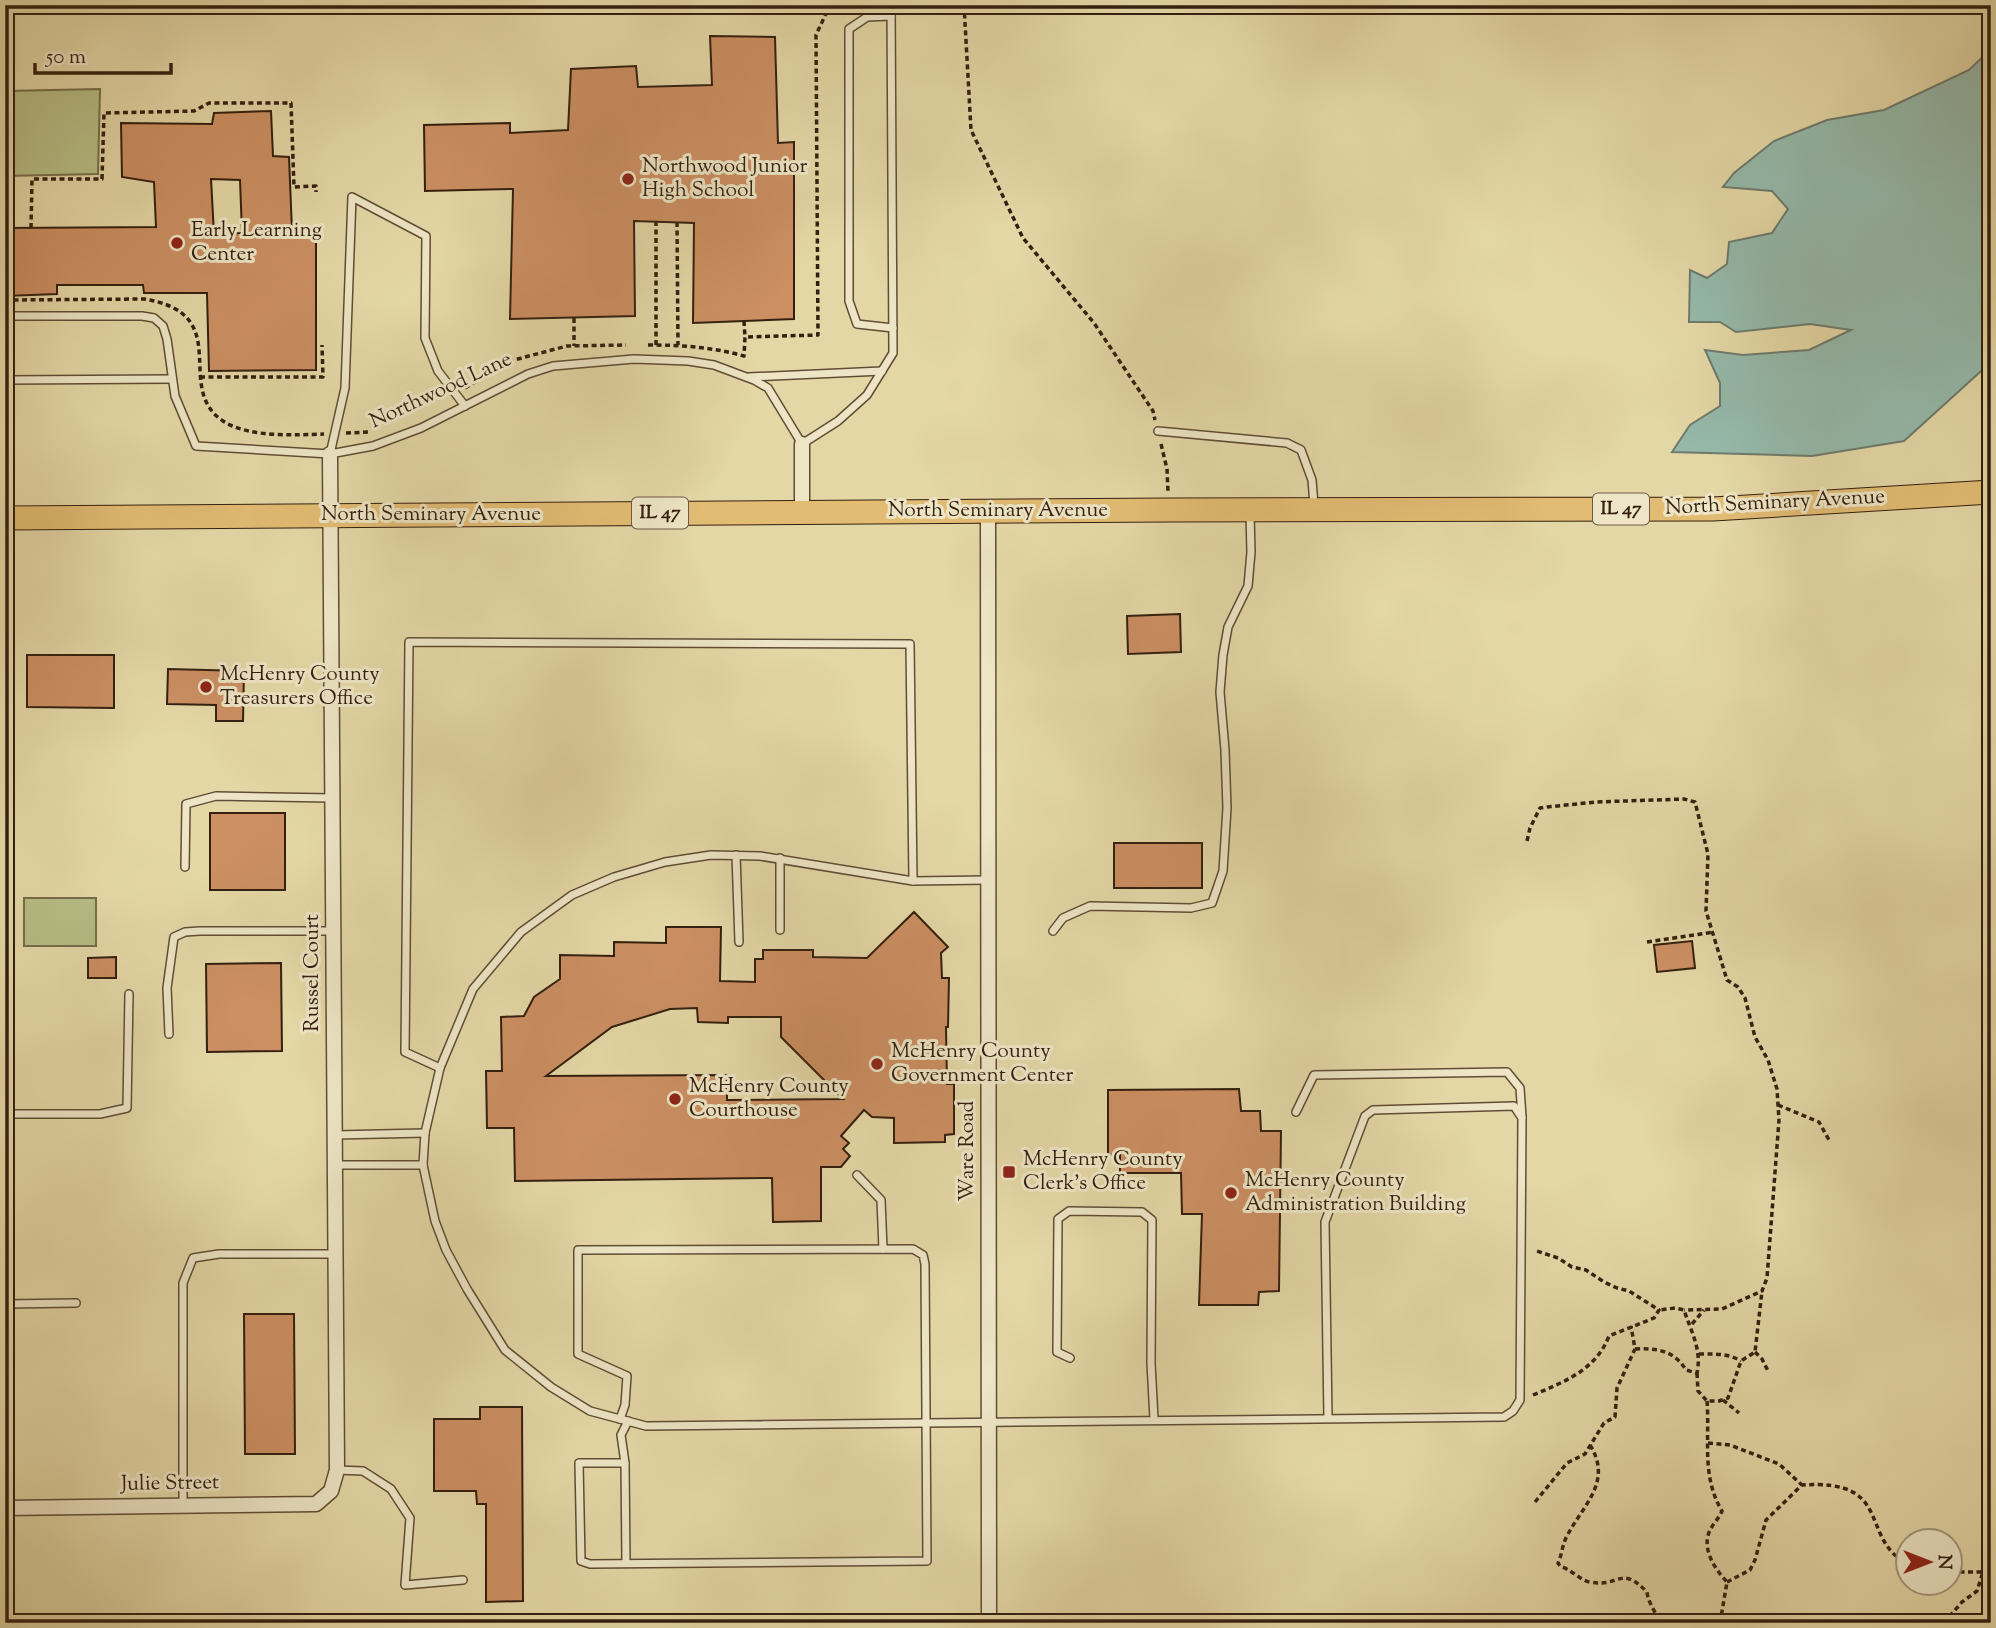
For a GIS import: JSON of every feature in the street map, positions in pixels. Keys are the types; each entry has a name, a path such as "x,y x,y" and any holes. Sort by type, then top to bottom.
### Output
{"main road":[{"name":"North Seminary Avenue","path":"5,518 1314,509 1713,509 1991,492"}],"street":[{"path":"802,444 802,512"},
{"name":"Russel Court","path":"330,454 337,1470 331,1491"},
{"name":"Ware Road","path":"988,512 989,1623"},
{"name":"Julie Street","path":"5,1508 316,1504 331,1491"}],"lane":[{"path":"802,444 838,421 867,396 893,353 891,5"},
{"path":"891,16 867,17 849,29 849,301 857,324 893,328"},
{"path":"330,454 345,388 352,197 426,236 425,338 438,371 465,406"},
{"name":"Northwood Lane","path":"5,316 154,318 163,326 175,396 196,446 330,454 373,446 421,428 528,374 553,366 606,360 688,360 714,365 746,377 768,388 802,444"},
{"path":"746,377 882,371"},
{"path":"5,380 172,379"},
{"path":"1158,431 1287,443 1301,450 1312,480 1314,509"},
{"path":"1053,931 1063,918 1090,906 1191,908 1212,903 1223,871 1227,808 1220,692 1223,655 1228,627 1248,586 1251,552 1250,510"},
{"path":"440,1068 405,1052 409,642 910,644 913,881"},
{"path":"185,867 186,804 216,796 333,798"},
{"path":"988,880 913,881 780,858 711,855 665,862 614,877 572,895 521,932 473,989 440,1068 425,1133 423,1165 435,1221 446,1250 505,1350 551,1387 590,1411 646,1426 989,1420 1503,1417 1513,1411 1520,1400 1520,1088 1507,1072 1314,1075 1296,1112"},
{"path":"736,855 739,942"},
{"path":"780,858 780,930"},
{"path":"169,1034 167,988 174,937 185,932 201,931 334,931"},
{"path":"5,1114 100,1114 127,1108 129,994"},
{"path":"1328,1418 1325,1222 1365,1116 1373,1110 1514,1106 1522,1118"},
{"path":"335,1135 425,1133"},
{"path":"336,1165 423,1165"},
{"path":"857,1175 881,1200 883,1249"},
{"path":"1070,1358 1057,1352 1058,1219 1069,1211 1142,1212 1152,1220 1151,1363 1154,1419"},
{"path":"625,1464 579,1463 581,1561 590,1563 626,1563 927,1561 925,1258 918,1250 883,1249 578,1250 578,1354 626,1376 621,1435 625,1464 626,1563"},
{"path":"183,1505 183,1283 193,1258 219,1254 336,1254"},
{"path":"5,1304 76,1303"},
{"path":"337,1470 363,1471 391,1489 411,1518 405,1585 463,1580"}],"path":[{"path":"745,337 818,335 816,35 830,5"},
{"path":"964,5 971,130 1023,238 1094,323 1153,411 1167,469 1169,510"},
{"path":"31,228 32,179 102,179 104,113 194,111 209,103 291,103 293,187 316,186 316,192"},
{"path":"656,221 656,345"},
{"path":"677,222 678,345"},
{"path":"5,300 144,299 160,302 177,310 198,336 200,388 209,408 223,421 241,429 290,436 368,433 380,428"},
{"path":"574,318 574,346"},
{"path":"643,345 719,349 744,356 744,321"},
{"path":"200,377 323,377 322,345"},
{"path":"454,395 510,361 574,346 629,345"},
{"path":"1527,841 1540,808 1668,798 1695,802 1708,854 1706,911 1727,980 1738,987 1745,998 1755,1037 1768,1060 1777,1089 1768,1278 1762,1291 1755,1352"},
{"path":"1647,942 1713,933"},
{"path":"1778,1105 1819,1122 1829,1140"},
{"path":"1521,1248 1543,1251 1572,1267 1586,1270 1616,1288 1629,1291 1659,1310 1722,1309 1762,1291"},
{"path":"1520,1400 1560,1384 1591,1365 1604,1349 1609,1336 1654,1318 1659,1310"},
{"path":"1684,1310 1699,1354 1698,1391 1707,1401 1706,1429 1711,1488 1722,1511 1709,1532 1708,1554 1727,1582 1720,1623"},
{"path":"1691,1325 1704,1310"},
{"path":"1535,1502 1542,1497 1545,1487 1567,1463 1585,1454 1604,1423 1615,1417 1618,1388 1635,1349 1631,1326"},
{"path":"1635,1349 1661,1348 1682,1363 1686,1370 1697,1373"},
{"path":"1707,1401 1728,1398 1741,1361 1755,1352"},
{"path":"1755,1352 1769,1373"},
{"path":"1699,1354 1733,1356 1741,1361"},
{"path":"1723,1400 1739,1413"},
{"path":"1708,1443 1730,1445 1779,1464 1802,1485 1834,1486 1859,1496 1870,1508 1888,1550 1895,1555"},
{"path":"1590,1445 1597,1457 1598,1484 1564,1541 1558,1563 1587,1582 1607,1583 1626,1578 1634,1579 1647,1592 1648,1600 1660,1623"},
{"path":"1727,1582 1750,1570 1766,1520 1802,1485"},
{"path":"1965,1572 1991,1572"},
{"path":"1944,1623 1962,1602 1977,1591 1983,1572"}],"green space":[{"path":"100,89 98,174 5,176 5,91"},
{"path":"24,898 96,898 96,946 24,946"}],"shaded area":[{"path":"1991,49 1991,362 1904,441 1812,456 1672,452 1690,425 1720,406 1720,383 1705,350 1743,355 1809,350 1851,330 1810,324 1736,332 1720,322 1689,322 1690,270 1707,278 1727,264 1729,242 1772,233 1788,209 1772,191 1723,187 1734,173 1774,141 1827,120 1884,110 1969,70"}],"building":[{"name":"Northwood Junior High School","path":"710,36 775,37 778,143 794,142 794,319 693,323 694,223 634,221 635,316 510,319 513,189 425,191 424,125 510,123 510,133 568,130 571,69 636,66 638,87 712,85"},
{"path":"271,111 273,156 289,157 292,231 316,230 316,370 209,371 207,293 144,293 143,285 57,285 57,294 5,296 5,228 156,227 154,182 122,177 121,123 212,124 214,113","holes":["211,179 240,180 242,233 214,234"]},
{"path":"1180,614 1181,652 1128,654 1127,616"},
{"path":"27,655 114,655 114,708 27,707"},
{"name":"McHenry County Treasurers Office","path":"168,669 244,671 243,721 216,721 216,705 167,704"},
{"path":"210,813 285,813 285,890 210,890"},
{"path":"1114,843 1202,843 1202,888 1114,888"},
{"name":"McHenry County Government Center","path":"914,912 948,947 941,953 942,978 949,978 947,1084 954,1084 954,1134 945,1135 945,1142 894,1143 894,1118 872,1117 864,1110 841,1136 849,1143 843,1149 850,1156 841,1167 821,1167 821,1221 773,1222 772,1178 515,1181 514,1128 487,1128 486,1071 502,1071 501,1017 524,1016 534,997 560,979 560,955 614,956 614,942 666,943 666,927 721,927 720,981 755,982 755,959 763,959 763,950 813,950 813,957 867,958","holes":["697,1008 698,1022 728,1023 728,1017 781,1017 781,1037 843,1099 727,1100 727,1075 546,1076 612,1027 670,1009"]},
{"path":"1692,941 1695,968 1657,972 1654,945"},
{"path":"116,957 116,978 88,978 88,958"},
{"path":"281,963 282,1051 207,1052 206,964"},
{"name":"McHenry County Administration Building","path":"1239,1089 1241,1111 1260,1111 1261,1131 1281,1131 1279,1291 1259,1292 1258,1305 1199,1305 1202,1214 1182,1214 1181,1173 1120,1173 1120,1154 1108,1155 1108,1090"},
{"path":"244,1314 294,1314 295,1454 245,1454"},
{"path":"480,1407 522,1407 523,1601 486,1602 486,1504 477,1504 476,1491 434,1491 434,1419 480,1419"}],"place":[{"name":"Northwood Junior High School","path":"628,179"},
{"name":"Early Learning Center","path":"177,243"},
{"name":"McHenry County Treasurers Office","path":"206,687"},
{"name":"McHenry County Government Center","path":"877,1064"},
{"name":"McHenry County Courthouse","path":"675,1099"},
{"name":"McHenry County Clerk's Office","path":"1009,1172"},
{"name":"McHenry County Administration Building","path":"1231,1193"}]}
